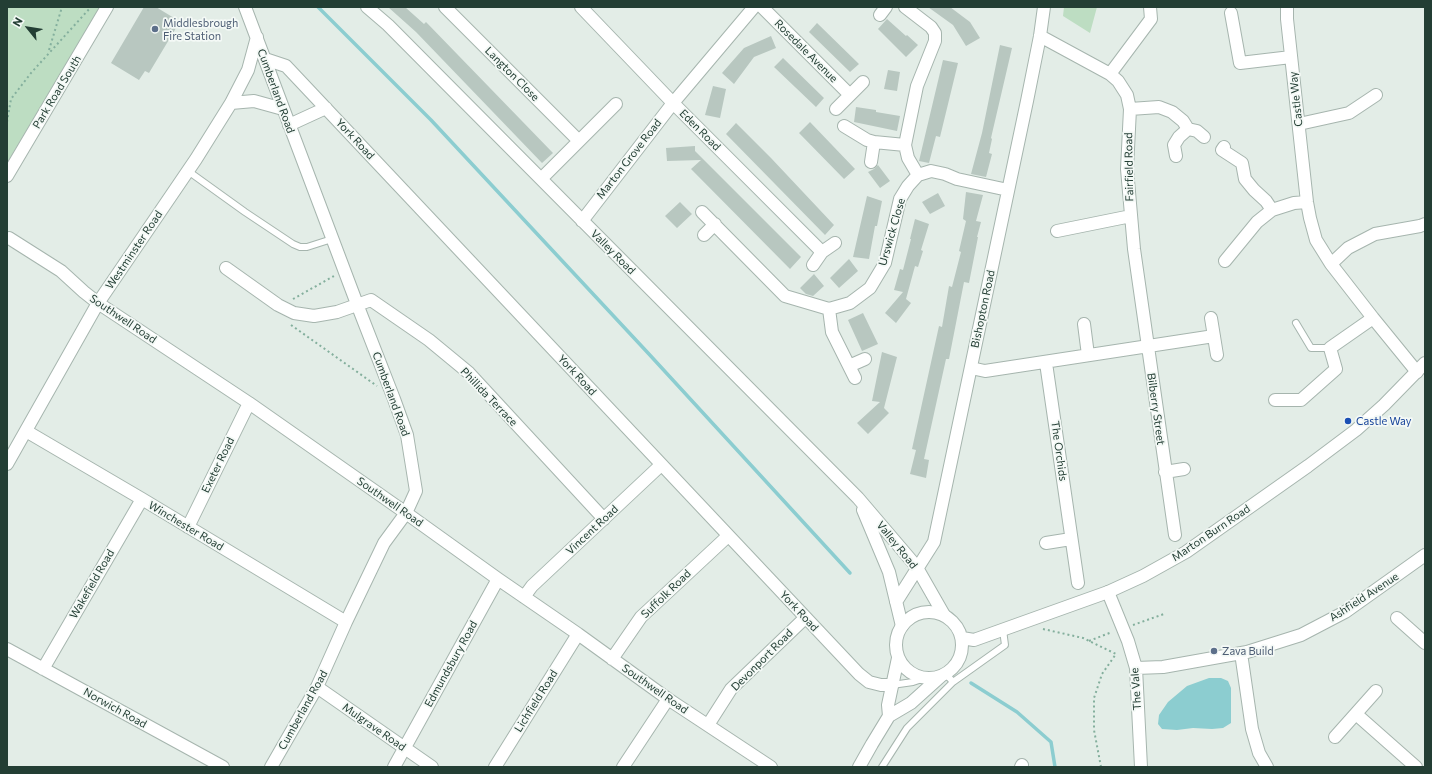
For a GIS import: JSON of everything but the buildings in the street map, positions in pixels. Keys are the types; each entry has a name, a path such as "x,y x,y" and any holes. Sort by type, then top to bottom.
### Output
{"street":[{"name":"Park Road South","path":"7,176 107,7"},
{"name":"Cumberland Road","path":"245,7 407,435 416,491 406,513 384,543 317,687 271,767"},
{"name":"Valley Road","path":"367,7 388,25 858,498 917,568 944,615"},
{"name":"Langton Close","path":"445,7 579,141"},
{"name":"Eden Road","path":"581,7 673,103 822,252"},
{"name":"Marton Grove Road","path":"582,221 673,103 754,7"},
{"name":"Rosedale Avenue","path":"762,7 850,95"},
{"path":"905,7 931,26 935,33 936,41 917,86 905,145 908,158 918,175 931,171 957,179 1008,190"},
{"name":"Bishopton Road","path":"896,602 934,542 1040,36 1044,7"},
{"path":"1110,74 1151,20 1150,7"},
{"name":"Castle Way","path":"1287,7 1287,19 1307,202 1316,240 1331,264 1372,318 1422,369"},
{"path":"1231,13 1240,63 1291,57"},
{"name":"Fairfield Road","path":"1040,36 1110,74 1118,81 1127,95 1130,109 1127,169 1134,249 1147,346"},
{"name":"Westminster Road","path":"7,464 98,302 188,171 231,103 248,70 257,37"},
{"name":"York Road","path":"264,59 286,66 859,674 869,682 881,685 892,684"},
{"path":"836,109 863,82"},
{"path":"1299,124 1349,113 1376,95"},
{"path":"231,103 254,102 283,109"},
{"path":"541,179 616,104"},
{"path":"1130,109 1159,106 1178,116 1188,129 1197,131 1204,137"},
{"path":"289,125 326,108"},
{"path":"844,126 867,140 905,145"},
{"path":"1176,156 1174,145 1179,137 1188,129"},
{"path":"871,162 874,142"},
{"path":"1224,147 1222,150 1242,163 1245,179 1266,201 1272,210"},
{"name":"Urswick Close","path":"829,309 850,303 870,288 885,263 900,198 918,175"},
{"path":"1225,261 1257,222 1272,210 1294,203 1307,202"},
{"path":"702,212 785,296 829,309 832,332 854,378"},
{"path":"1057,231 1131,216"},
{"path":"704,235 715,224"},
{"path":"1331,264 1348,248 1375,234 1425,224"},
{"name":"Southwell Road","path":"9,238 62,271 84,292 98,302 249,403 612,659 771,767"},
{"path":"812,265 822,252 835,243"},
{"path":"226,268 278,305 294,313 314,316 337,312 357,304"},
{"name":"Phillida Terrace","path":"357,304 371,300 429,340 469,373 604,519"},
{"path":"1211,318 1217,355"},
{"path":"1276,400 1301,400 1336,369 1330,348 1372,318"},
{"path":"1084,324 1088,355"},
{"path":"971,368 985,372 1214,336"},
{"name":"Bilberry Street","path":"1147,346 1175,535"},
{"path":"848,366 865,359"},
{"name":"The Orchids","path":"1046,362 1078,583"},
{"name":"Marton Burn Road","path":"962,638 974,640 1108,592 1143,576 1186,552 1308,466 1356,430 1422,369"},
{"name":"Exeter Road","path":"188,527 249,403"},
{"name":"Winchester Road","path":"26,431 346,622"},
{"name":"Vincent Road","path":"524,597 532,586 661,465"},
{"path":"1166,472 1184,469"},
{"name":"Valley Road","path":"858,498 889,572 902,626"},
{"name":"Wakefield Road","path":"43,668 142,499"},
{"name":"Suffolk Road","path":"612,659 641,617 728,536"},
{"path":"1046,543 1071,539"},
{"name":"Ashfield Avenue","path":"1136,668 1164,667 1241,653 1301,635 1345,612 1425,555"},
{"name":"Edmundsbury Road","path":"394,767 498,579"},
{"name":"The Vale","path":"1108,592 1128,641 1136,668 1141,767"},
{"path":"859,767 889,716 947,677 959,658 962,648 962,638 952,621 944,615 935,612 916,614 908,619 898,633 896,650 898,658 909,672 917,676 926,678 947,677"},
{"name":"Devonport Road","path":"708,725 731,689 805,618"},
{"path":"1397,618 1425,644"},
{"name":"Lichfield Road","path":"495,767 578,634"},
{"name":"Norwich Road","path":"7,649 223,767"},
{"path":"1241,653 1252,728 1259,753 1267,767"},
{"path":"889,716 888,705 898,658"},
{"name":"Mulgrave Road","path":"317,687 432,767"},
{"path":"1336,737 1376,691"},
{"path":"623,767 668,698"},
{"path":"1356,714 1416,767"}],"lane":[{"path":"188,171 293,244 300,247 307,247 332,239"},
{"path":"1296,324 1311,348 1330,348"},
{"path":"882,767 907,728 947,677 1005,645 1003,630"},
{"path":"892,684 912,682 926,678"}],"path":[{"path":"48,52 62,7"},
{"path":"7,122 11,99 48,52 91,7"},
{"path":"278,305 344,270"},
{"path":"286,321 394,399"},
{"path":"1043,629 1082,638 1116,654 1102,674 1094,698 1094,730 1102,767"}],"green space":[{"path":"7,7 100,7 7,163"},
{"path":"1064,7 1097,7 1090,33 1063,16"}],"water":[{"path":"1209,678 1221,678 1228,681 1231,688 1231,723 1223,728 1212,729 1162,729 1158,724 1159,715 1168,702 1187,686"}],"waterway":[{"path":"318,7 431,120 850,573"},
{"path":"971,683 1017,712 1051,742 1055,767"}],"place":[{"name":"Middlesbrough Fire Station","path":"155,29"},
{"name":"Castle Way","path":"1348,421"},
{"name":"Zava Build","path":"1214,651"}]}
